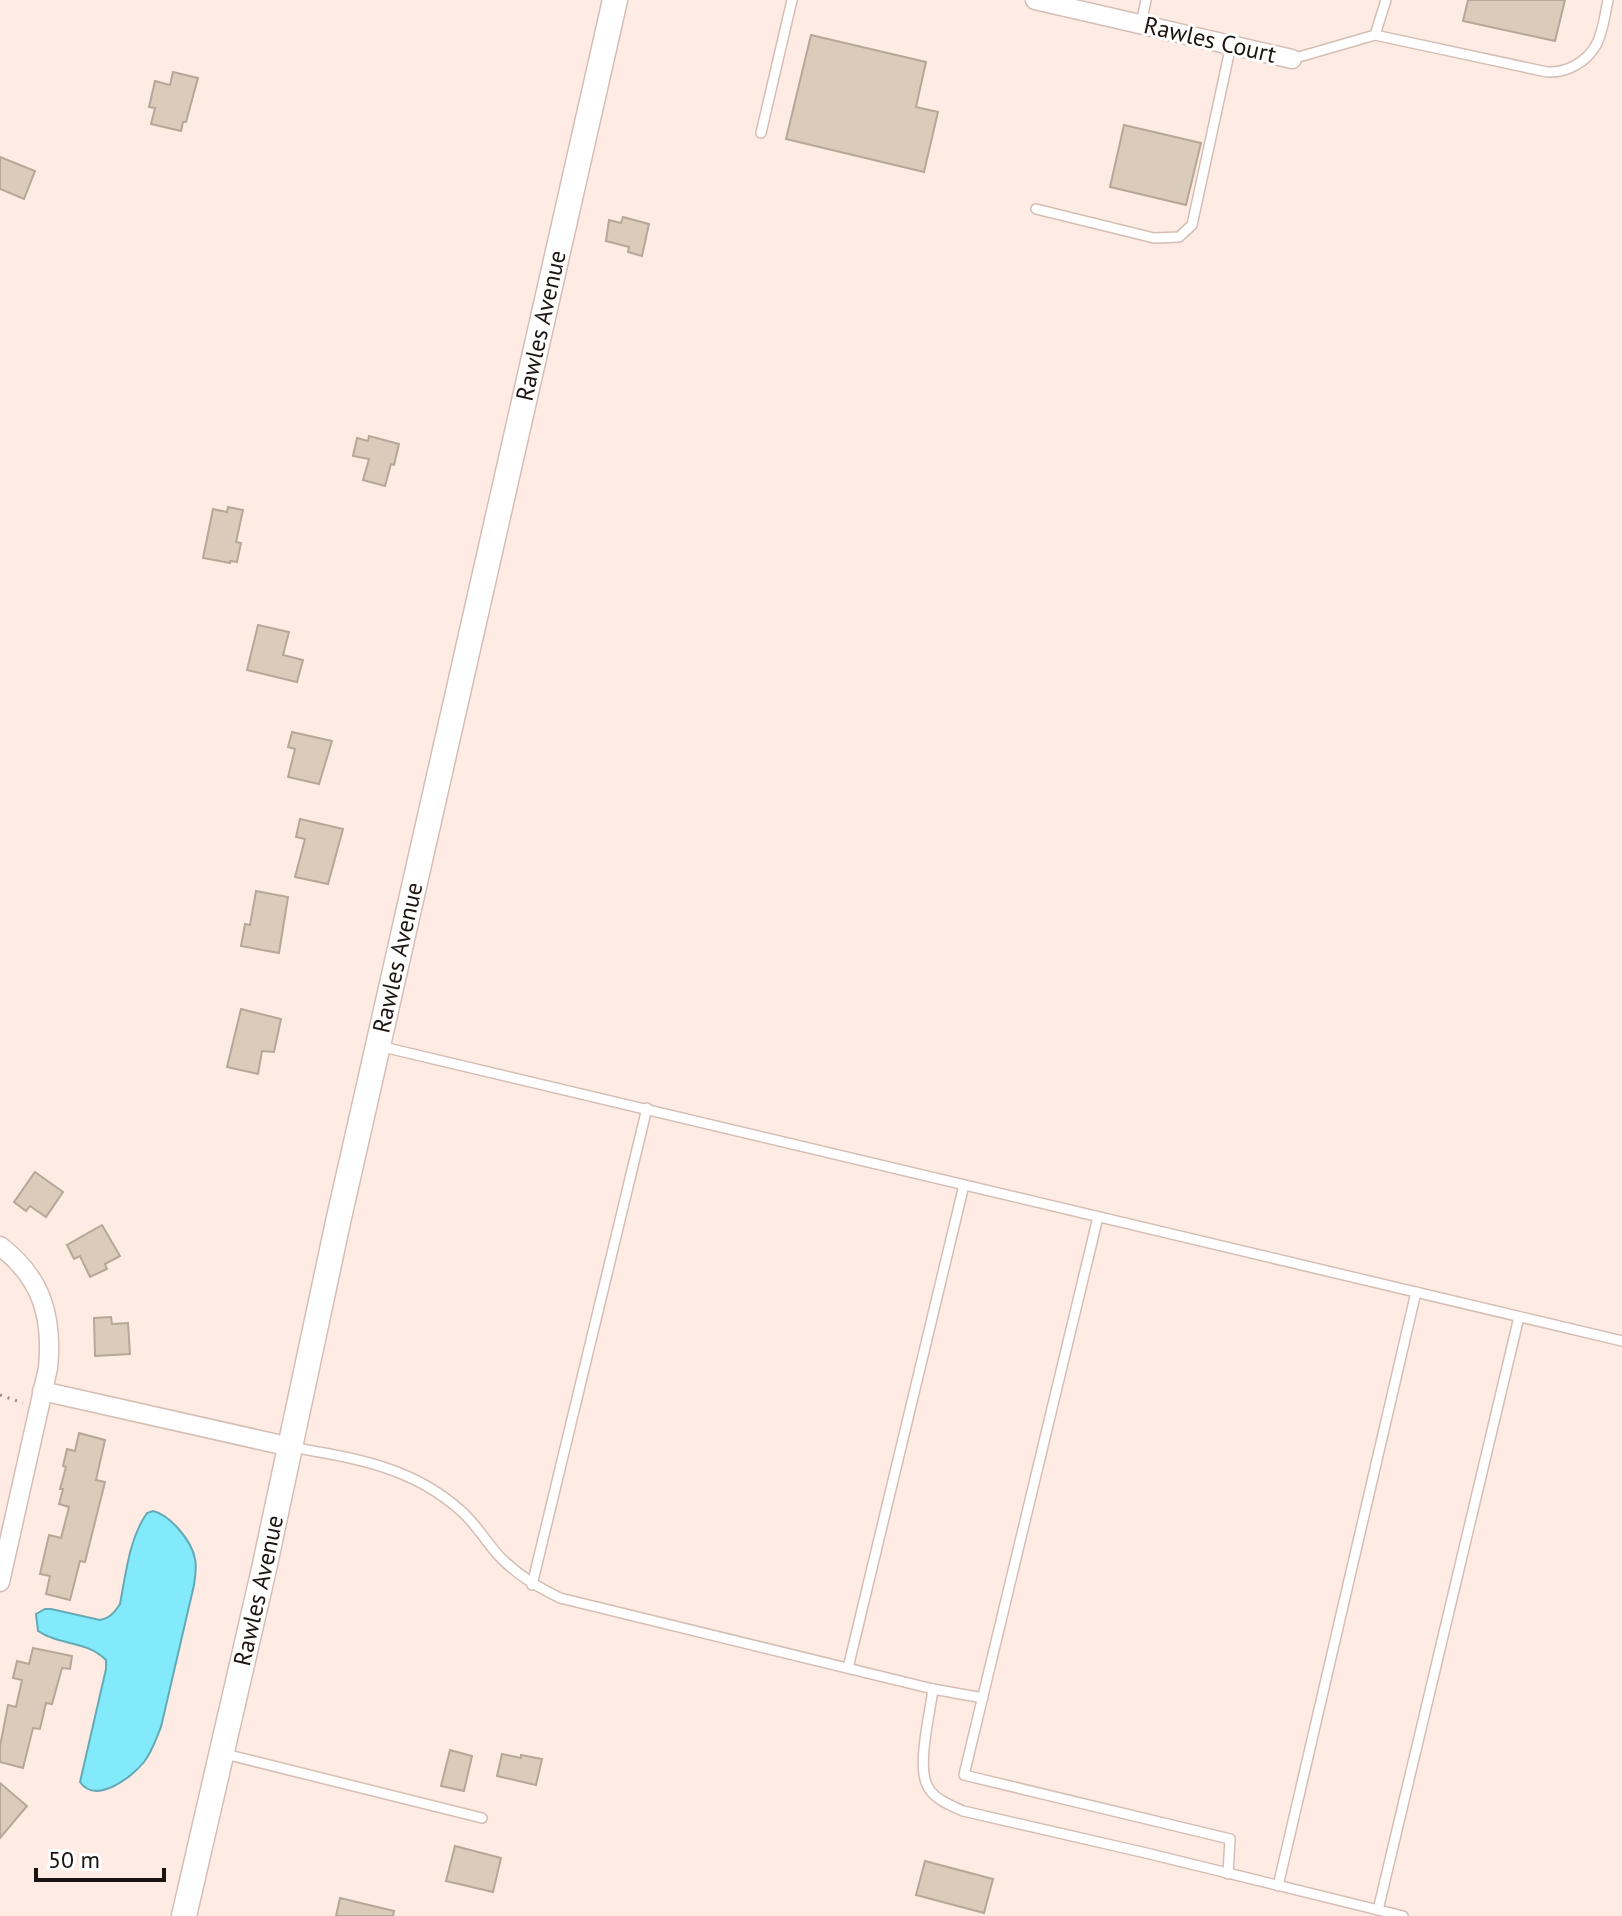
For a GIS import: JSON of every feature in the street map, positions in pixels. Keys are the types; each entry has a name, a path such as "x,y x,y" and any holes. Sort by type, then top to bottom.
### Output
{"street":[{"name":"Rawles Avenue","path":"184,1916 615,0"},
{"name":"Rawles Court","path":"1035,0 1292,59"},
{"path":"0,1246 25,1269 41,1296 47,1312 51,1344 40,1399 7,1514 0,1582"},
{"path":"40,1399 291,1447"}],"lane":[{"path":"761,133 792,0"},
{"path":"1141,24 1146,0"},
{"path":"1375,35 1386,0"},
{"path":"1292,59 1375,35 1557,72 1580,64 1597,44 1608,0"},
{"path":"1036,209 1154,238 1179,237 1192,225 1231,45"},
{"path":"379,1046 1622,1341"},
{"path":"532,1585 647,1108"},
{"path":"848,1668 964,1185"},
{"path":"1098,1217 964,1775 1230,1839 1228,1874"},
{"path":"1278,1886 1416,1292"},
{"path":"1378,1910 1519,1317"},
{"path":"291,1447 388,1467 425,1484 462,1511 503,1560 532,1585 560,1598 933,1689 983,1698"},
{"path":"933,1689 922,1767 928,1787 941,1801 963,1811 1403,1916"},
{"path":"221,1754 482,1818"}],"path":[{"path":"0,1395 40,1399"}],"water":[{"path":"153,1511 173,1523 190,1544 196,1562 194,1585 161,1727 152,1750 123,1781 95,1791 80,1782 106,1660 90,1649 38,1631 36,1614 51,1609 100,1620 112,1614 120,1604 136,1534 147,1513"}],"building":[{"path":"1468,0 1565,0 1555,41 1463,21"},
{"path":"811,35 926,62 916,107 938,112 924,172 786,139"},
{"path":"173,72 198,78 181,131 151,124 155,108 149,107 155,81 170,85"},
{"path":"1124,125 1201,143 1186,205 1110,187"},
{"path":"0,157 35,171 24,199 0,189"},
{"path":"623,217 649,224 642,256 628,252 629,247 606,241 609,220 621,223"},
{"path":"369,436 399,444 385,486 363,480 369,459 353,456 357,438 368,441"},
{"path":"228,507 243,510 236,542 241,543 237,562 203,558 213,509 227,512"},
{"path":"258,625 289,632 283,655 303,660 297,682 247,670"},
{"path":"292,732 332,741 319,784 288,777 295,749 288,747"},
{"path":"300,819 343,829 328,884 295,877 305,839 296,837"},
{"path":"256,891 288,897 279,953 241,946 245,924 250,925"},
{"path":"241,1009 281,1019 274,1052 262,1051 258,1074 227,1067"},
{"path":"35,1172 63,1192 46,1217 30,1206 26,1211 14,1202"},
{"path":"102,1225 120,1256 105,1264 107,1269 90,1277 80,1256 74,1259 67,1245"},
{"path":"111,1317 112,1324 128,1323 130,1354 95,1356 94,1318"},
{"path":"79,1433 105,1440 96,1480 105,1482 85,1562 80,1561 70,1600 46,1594 50,1576 40,1574 49,1535 61,1538 69,1507 59,1504 66,1467 63,1466 67,1449 75,1451"},
{"path":"33,1648 72,1656 70,1669 62,1668 52,1704 46,1703 40,1729 33,1728 23,1768 0,1762 0,1746 8,1705 16,1707 22,1680 13,1678 17,1661 29,1664"},
{"path":"450,1750 472,1756 464,1791 441,1786"},
{"path":"502,1754 542,1759 536,1785 497,1776"},
{"path":"0,1783 27,1806 0,1838"},
{"path":"455,1846 501,1858 493,1892 446,1881"},
{"path":"925,1861 993,1879 984,1913 916,1895"},
{"path":"340,1898 394,1911 393,1916 336,1916"}]}
